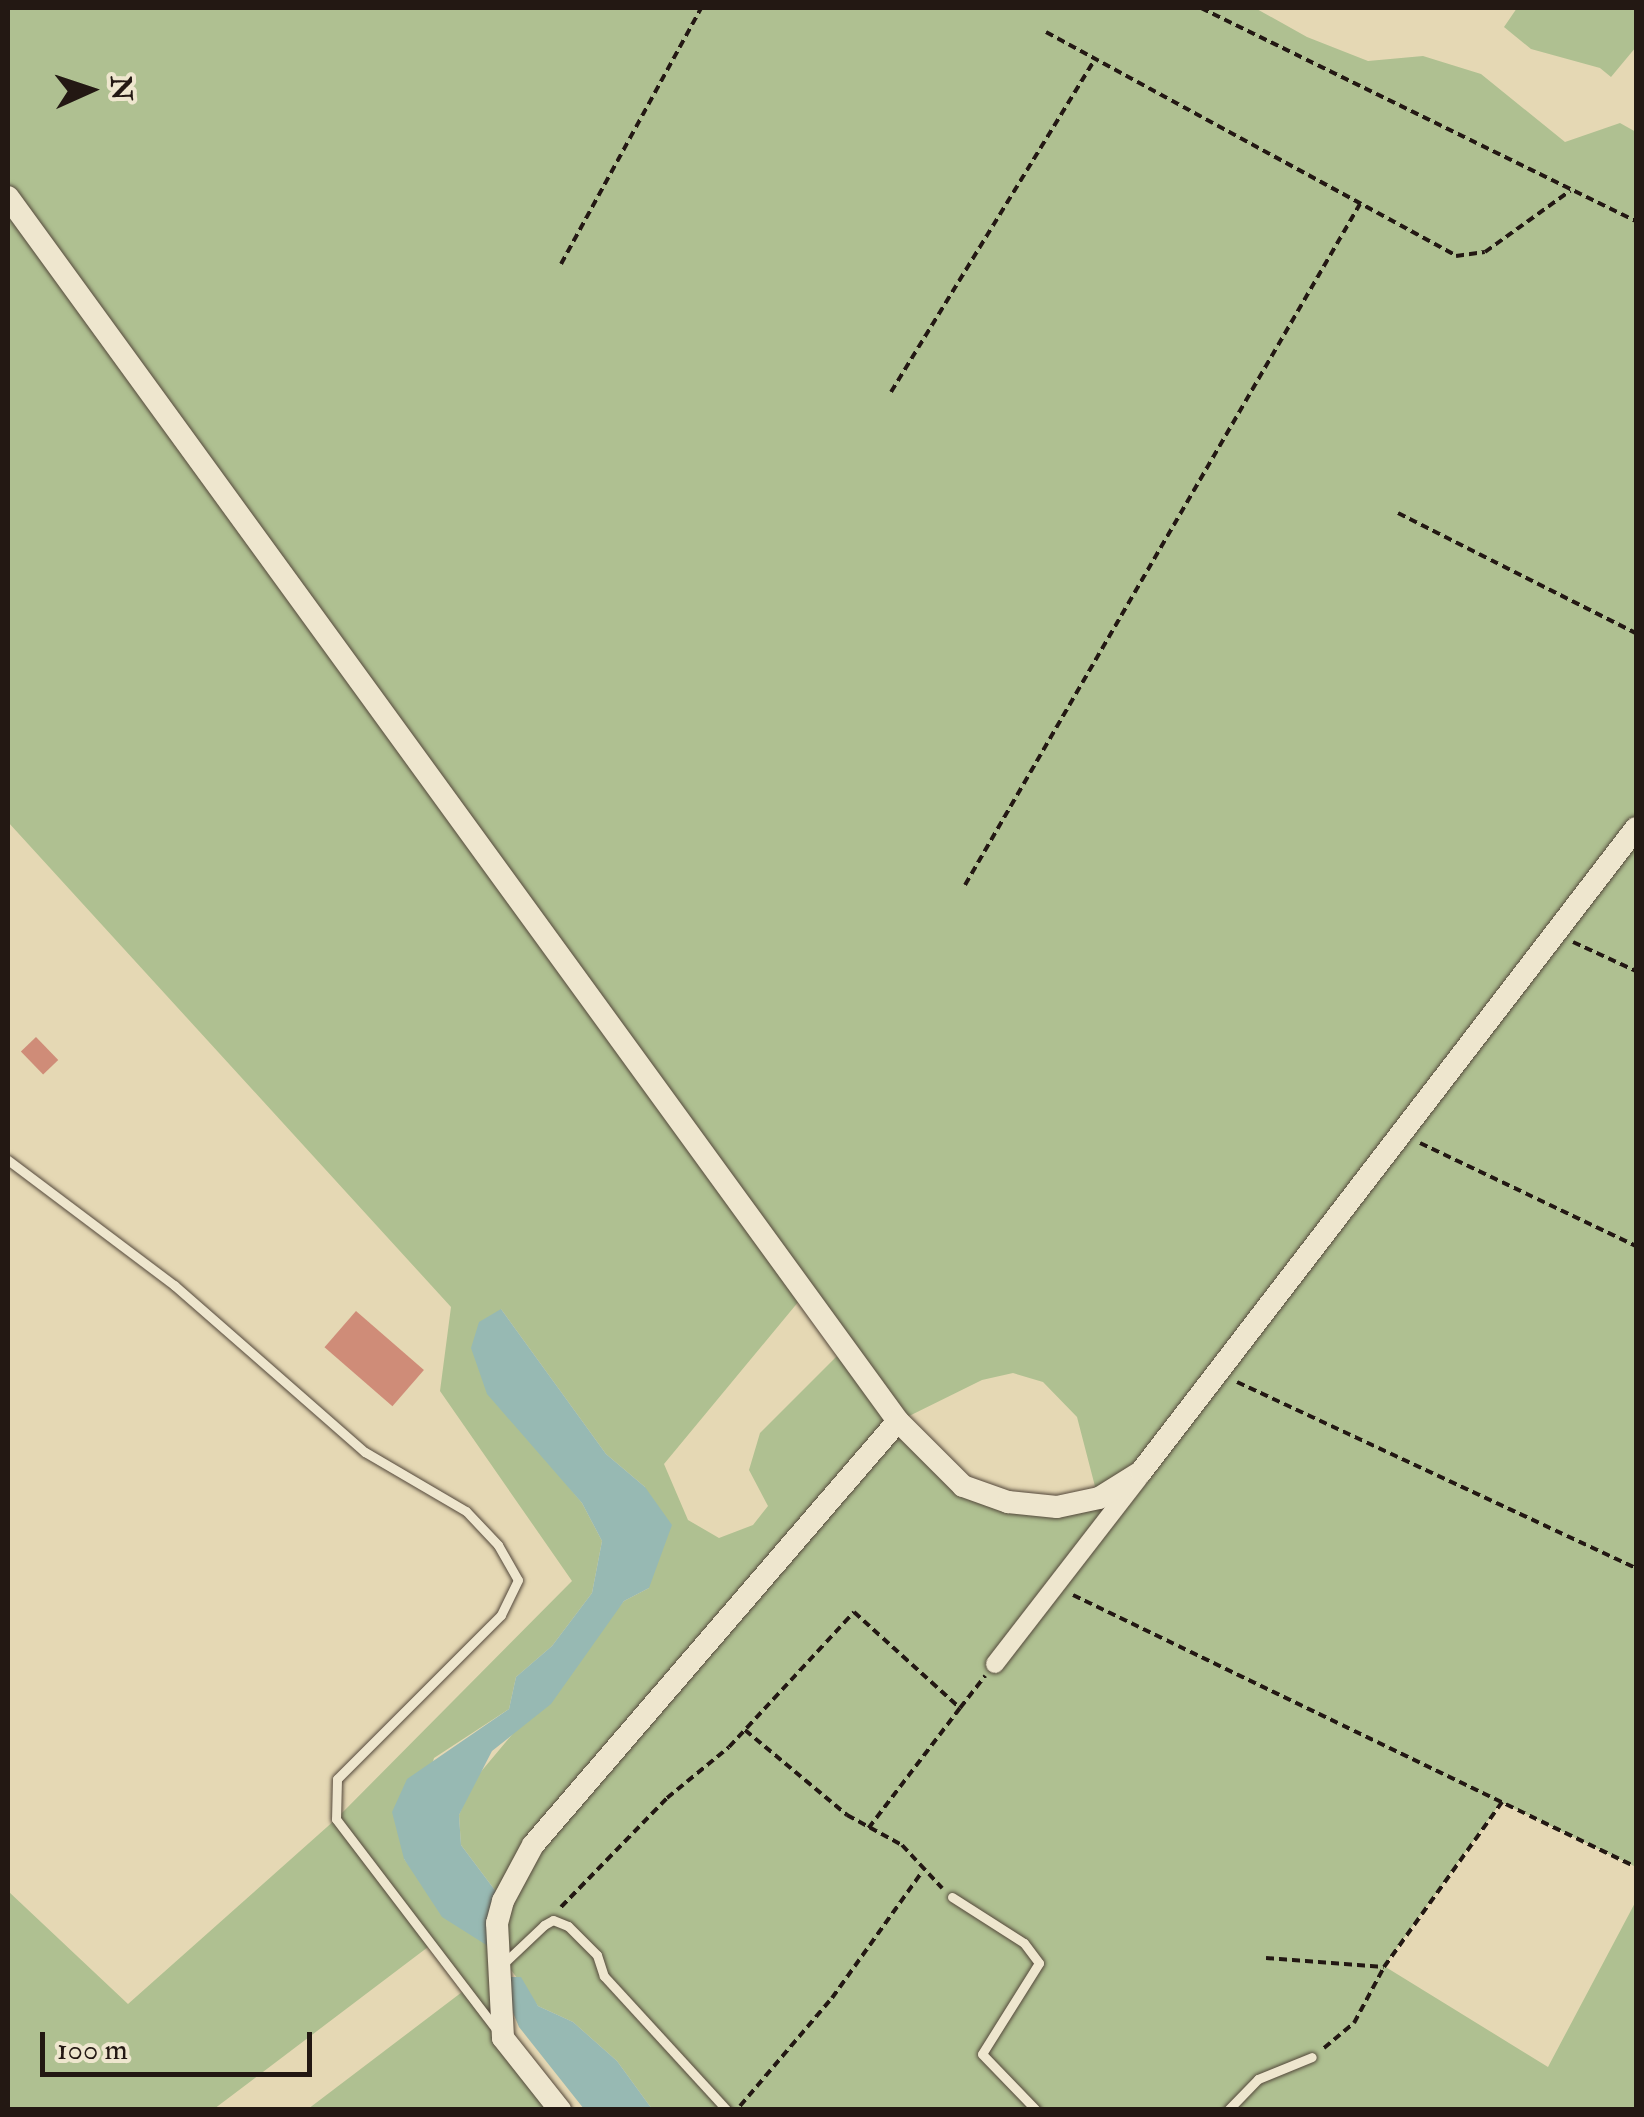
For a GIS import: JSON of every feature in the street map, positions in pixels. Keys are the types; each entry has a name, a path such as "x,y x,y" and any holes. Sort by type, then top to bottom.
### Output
{"street":[{"path":"8,197 898,1421 963,1486 1008,1502 1057,1507 1099,1498 1152,1462"},
{"path":"995,1664 1636,828"},
{"path":"560,2110 503,2038 500,1912 533,1845 898,1421"}],"lane":[{"path":"8,1160 174,1285 365,1452 466,1511 498,1546 518,1580 501,1615 337,1779 336,1819 503,2038"},
{"path":"952,1897 1024,1943 1039,1963 982,2054 1036,2110"},
{"path":"500,1968 553,1920 597,1955 604,1976 727,2110"},
{"path":"1228,2110 1258,2079 1312,2058"}],"path":[{"path":"561,264 701,8"},
{"path":"1201,8 1636,222"},
{"path":"1046,32 1456,256 1485,252 1570,191"},
{"path":"891,392 1095,59"},
{"path":"966,885 1360,204"},
{"path":"1398,512 1636,633"},
{"path":"1556,934 1636,972"},
{"path":"1402,1135 1636,1246"},
{"path":"1219,1374 1636,1568"},
{"path":"1055,1586 1636,1867"},
{"path":"553,1920 572,1891 745,1730 854,1612 960,1708"},
{"path":"868,1830 995,1664"},
{"path":"745,1730 868,1830 902,1844 922,1872 952,1897"},
{"path":"1312,2058 1354,2023 1384,1967 1502,1802"},
{"path":"736,2110 832,1998 922,1872"},
{"path":"1266,1958 1384,1967"}],"green space":[{"path":"8,8 1255,8 1307,37 1368,61 1423,56 1481,74 1565,142 1620,123 1636,132 1636,1867 1501,1802 1384,1966 1548,2067 1636,1901 1636,2109 652,2109 617,2061 573,2022 538,2006 499,1954 503,2038 560,2109 308,2109 466,1989 432,1944 214,2109 8,2109 8,1891 128,2004 336,1819 572,1581 440,1391 451,1307 8,822","holes":["804,1295 844,1349 760,1433 749,1470 768,1506 753,1525 719,1538 688,1520 664,1464","501,1309 606,1454 645,1487 649,1588 624,1601 474,1780 459,1815 461,1845 503,1901 424,1885 404,1859 434,1758 509,1709 516,1677 552,1646 592,1593 602,1541 582,1503 540,1452","1013,1373 1043,1382 1077,1417 1098,1498 1008,1502 963,1486 899,1421 982,1380"]},
{"path":"1517,8 1636,8 1636,47 1611,77 1600,68 1531,49 1504,27"}],"water":[{"path":"501,1309 606,1454 645,1487 672,1525 649,1588 624,1601 551,1704 492,1751 459,1815 461,1845 503,1901 499,1953 442,1917 404,1859 392,1812 407,1779 509,1709 516,1677 552,1646 592,1593 602,1541 582,1503 487,1394 471,1348 479,1322"},
{"path":"510,1977 521,1977 538,2006 573,2022 617,2061 652,2109 584,2109 519,2027 509,2003"}],"building":[{"path":"36,1037 58,1060 43,1075 21,1052"},
{"path":"356,1311 424,1370 392,1406 325,1347"}]}
